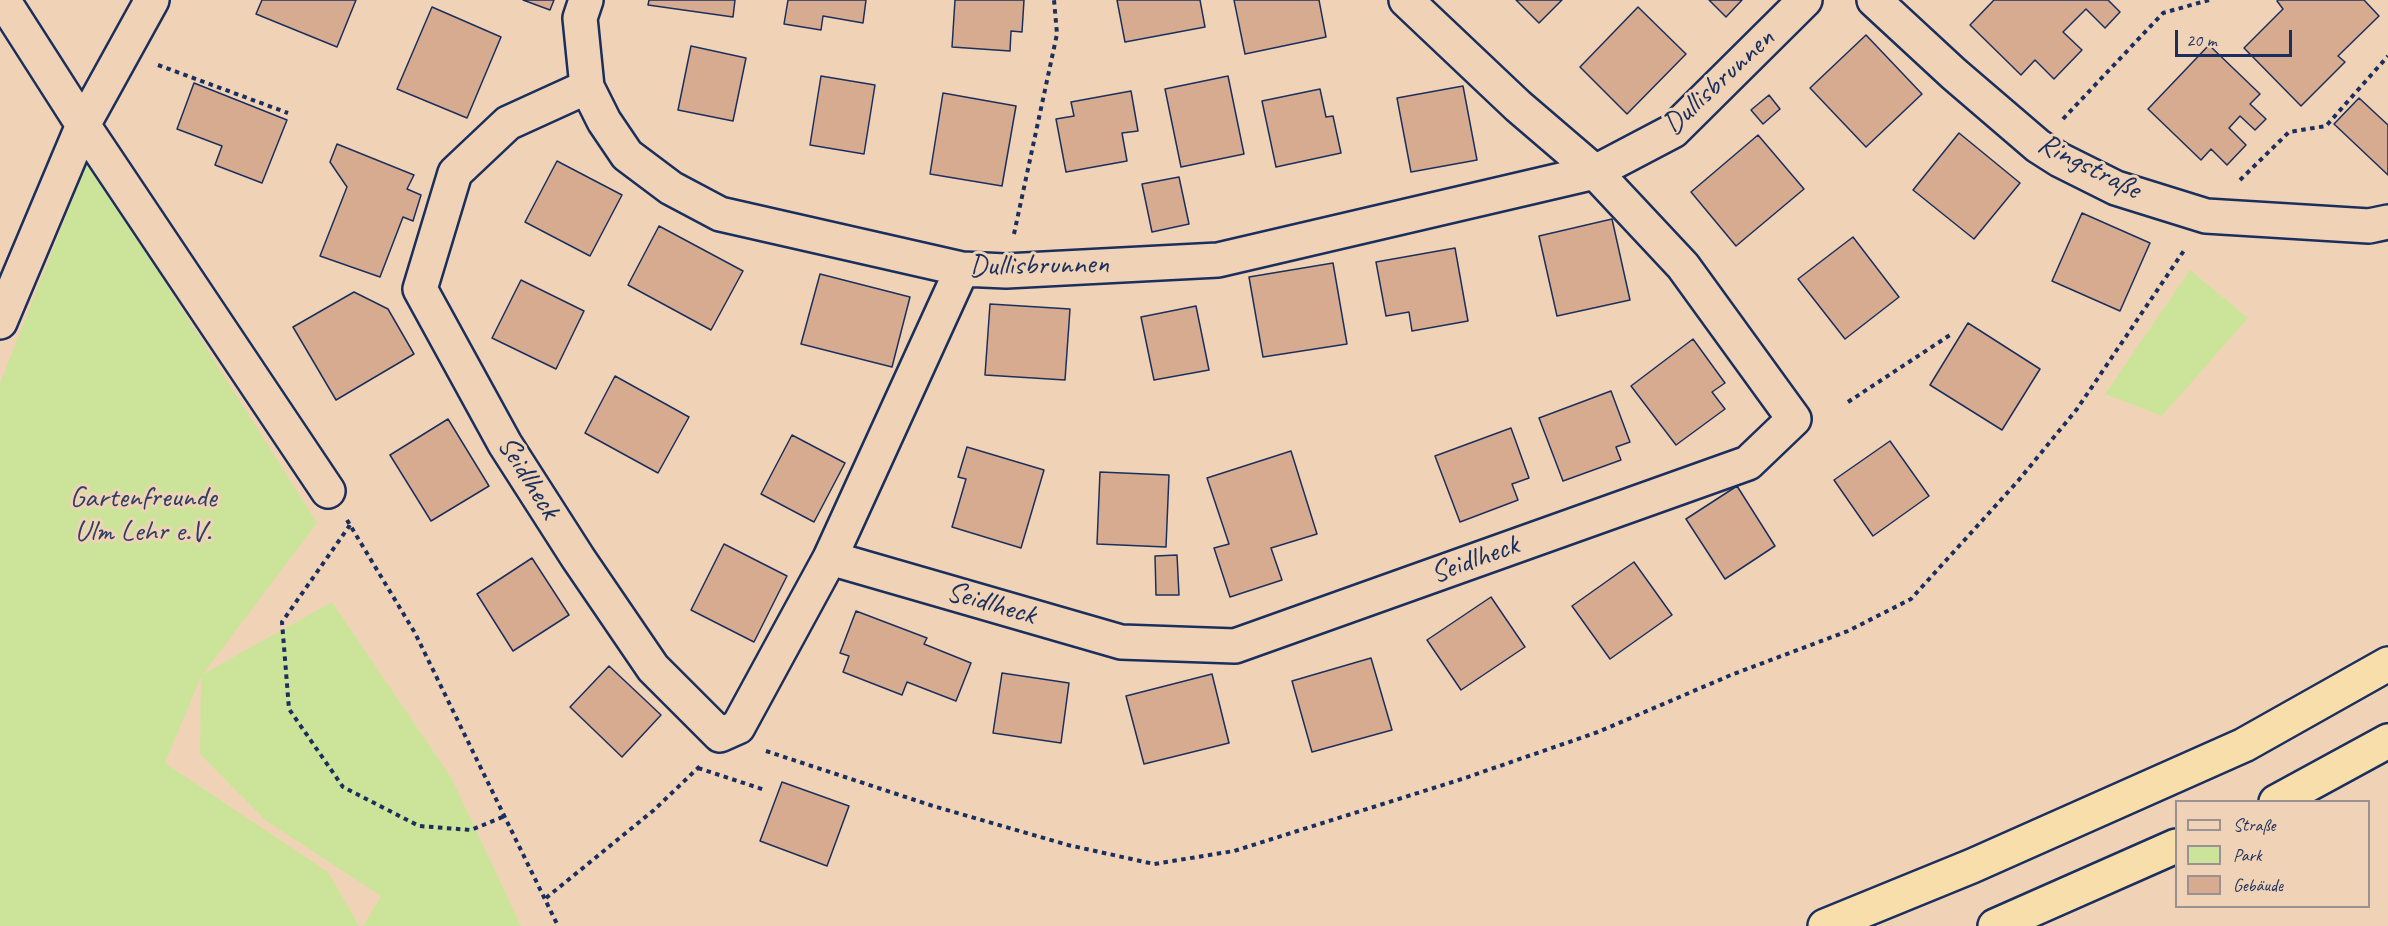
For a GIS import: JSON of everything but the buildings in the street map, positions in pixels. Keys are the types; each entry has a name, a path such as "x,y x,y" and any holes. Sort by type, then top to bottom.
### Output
{"highway":[{"path":"1825,926 1972,866 2244,745 2388,664"},
{"path":"2278,800 2388,741"},
{"path":"1995,926 2175,846"}],"street":[{"path":"3,0 83,125 328,491"},
{"path":"0,322 83,125 152,0"},
{"name":"Dullisbrunnen","path":"586,0 580,18 587,87 604,121 627,155 671,188 720,214 962,268 1006,271 1218,260 1595,172 1673,131 1804,0"},
{"path":"1406,0 1518,106 1595,172"},
{"name":"Ringstraße","path":"1874,0 1954,74 2038,146 2060,160 2116,188 2206,216 2369,226 2388,222"},
{"name":"Seidlheck","path":"587,87 508,123 455,173 420,289 505,444 583,566 653,668 720,735"},
{"name":"Seidlheck","path":"830,558 1121,642 1235,646 1748,463 1794,419 1683,266 1595,172"},
{"path":"720,735 738,726 830,558 962,268"}],"path":[{"path":"1006,271 1057,34 1054,0"},
{"path":"2038,146 2163,13 2209,0"},
{"path":"123,53 288,113"},
{"path":"546,898 654,810 698,768 720,735 933,806 1068,845 1154,864 1234,851 1462,779 1598,732 1731,675 1848,632 1911,599 2018,481 2076,409 2162,286 2206,216 2289,132 2326,126 2388,57"},
{"path":"1848,402 1950,335"},
{"path":"328,491 416,633 558,926"},
{"path":"350,525 282,622 289,709 343,787 409,821 419,825 471,830 505,816"},
{"path":"698,768 765,790"}],"green space":[{"name":"Gartenfreunde Ulm Lehr e.V.","path":"88,160 317,523 203,674 332,602 452,779 521,926 363,926 381,896 265,820 200,754 201,677 165,763 328,872 359,926 0,926 0,383"},
{"path":"2190,270 2248,318 2162,416 2105,394"}]}
